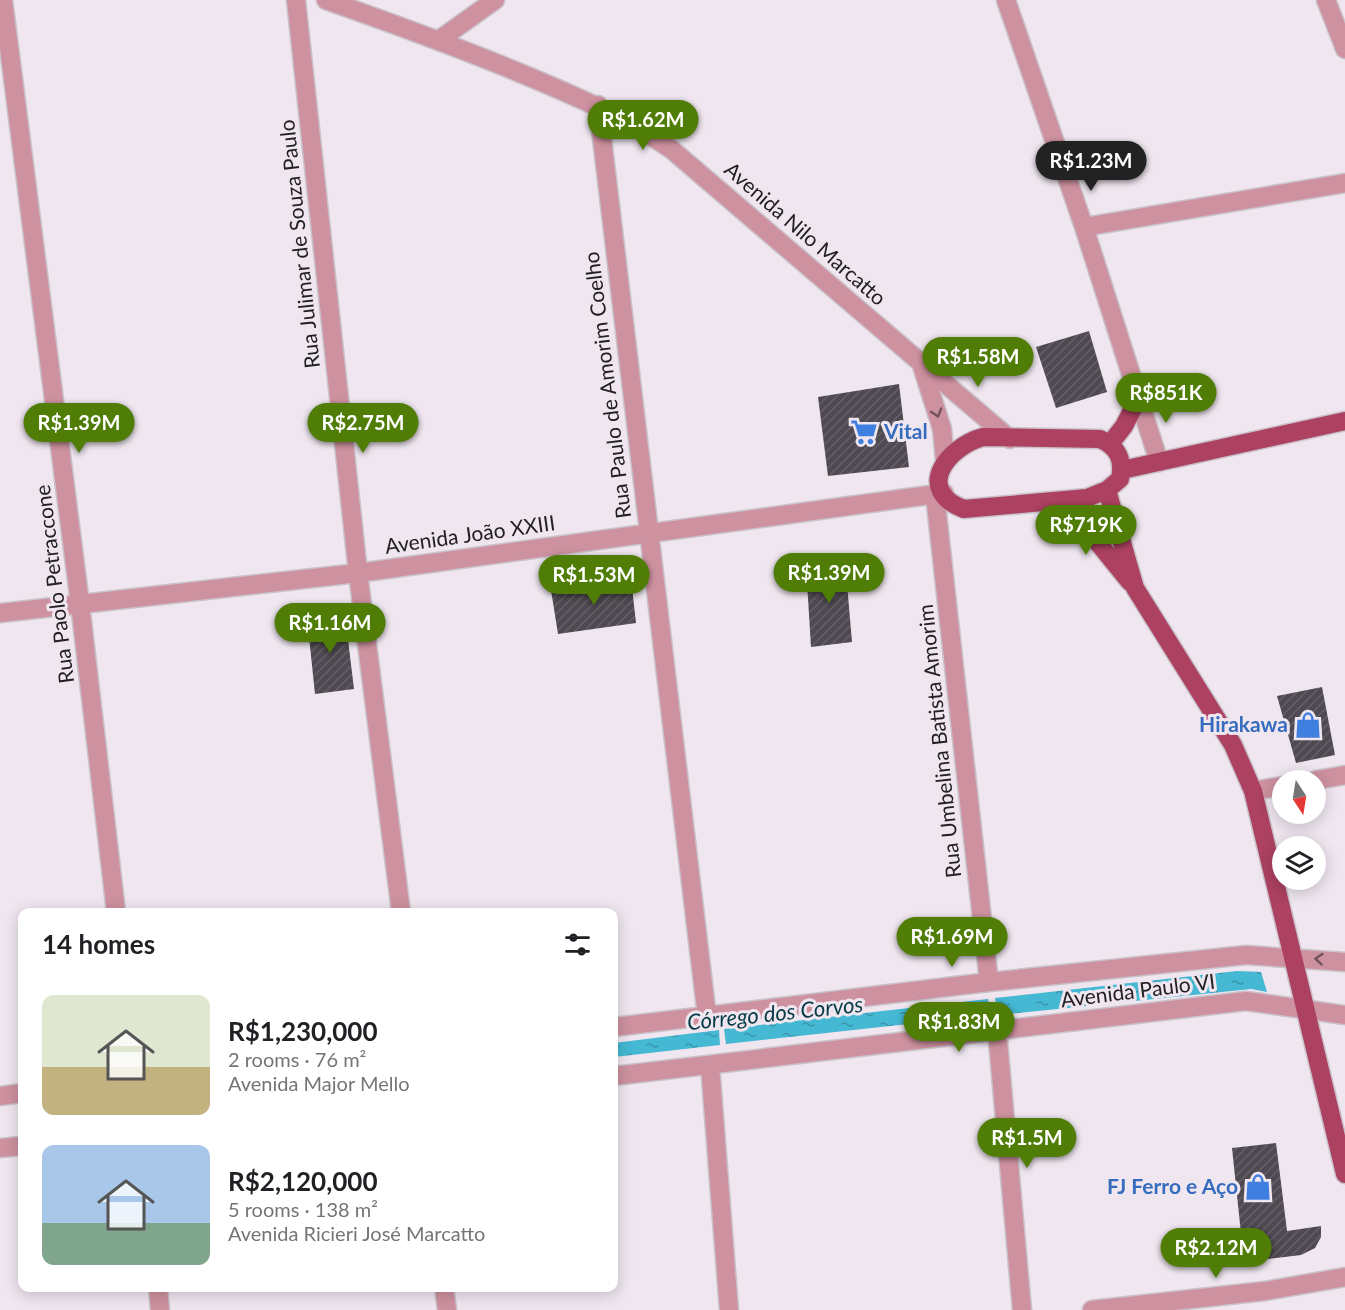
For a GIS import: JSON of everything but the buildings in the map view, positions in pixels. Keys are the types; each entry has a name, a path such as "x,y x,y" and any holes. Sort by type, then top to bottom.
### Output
{"main road":[{"path":"1110,444 1124,426 1139,397"},
{"path":"1122,470 1345,421"},
{"path":"983,437 1088,438 1110,444 1120,455 1122,470 1120,479 1107,490 1087,498 973,510 957,506 940,494 939,476 945,461 966,442 983,437"},
{"path":"1107,490 1135,588"},
{"path":"1064,501 1135,588 1233,745 1253,791 1345,1174"}],"street":[{"name":"Rua Paolo Petraccone","path":"3,0 80,604 116,908"},
{"name":"Rua Julimar de Souza Paulo","path":"296,0 358,573 400,908"},
{"name":"Avenida Nilo Marcatto","path":"326,0 439,39 598,105 640,127 671,148 922,366 1010,439"},
{"path":"439,39 495,0"},
{"path":"1006,0 1084,227 1159,462"},
{"path":"1326,0 1345,49"},
{"name":"Rua Paulo de Amorim Coelho","path":"598,105 707,1017"},
{"path":"1084,227 1345,183"},
{"path":"922,366 942,429 945,461"},
{"name":"Avenida João XXIII","path":"0,613 358,573 940,494"},
{"name":"Rua Umbelina Batista Amorim","path":"940,494 989,982"},
{"path":"1326,778 1345,775"},
{"path":"1253,791 1272,788"},
{"name":"Avenida Paulo VI","path":"618,1027 989,982 1246,955 1345,962"},
{"name":"Avenida Paulo VI","path":"618,1076 1246,1002 1345,1015"},
{"path":"997,1030 1022,1310"},
{"path":"710,1065 729,1310"},
{"path":"0,1096 18,1094"},
{"path":"0,1148 18,1146"},
{"path":"1092,1310 1244,1294 1345,1277"},
{"path":"158,1292 160,1310"},
{"path":"445,1292 447,1310"}],"water":[{"path":"1237,971 1261,972 1267,992 1251,989 998,1015 995,998"},
{"path":"988,999 991,1015 726,1044 724,1029"},
{"path":"719,1030 720,1045 618,1057 618,1043"}],"place":[{"name":"Vital","path":"864,432"},
{"name":"Hirakawa","path":"1308,725"},
{"name":"FJ Ferro e Aço","path":"1258,1187"}],"water label":[{"name":"Córrego dos Corvos","path":"775,1013"}]}
